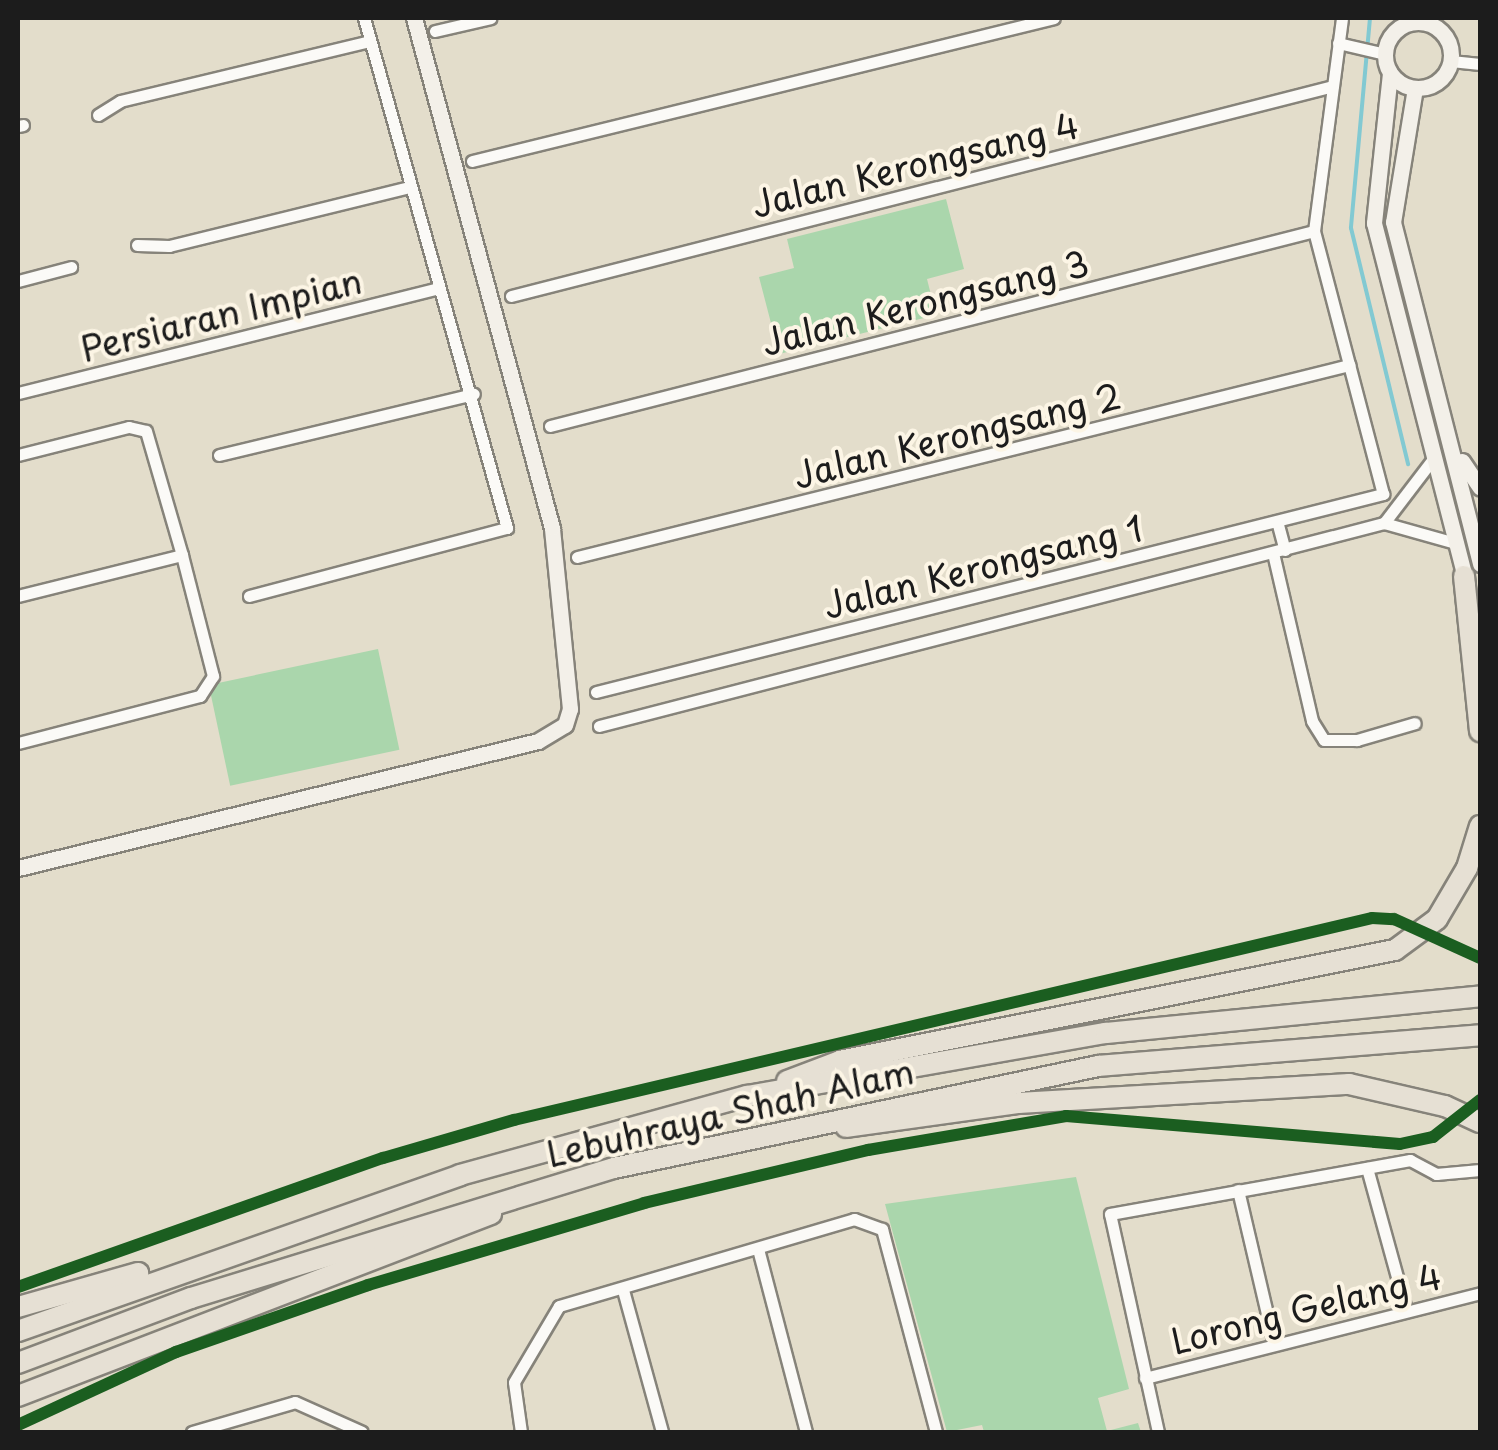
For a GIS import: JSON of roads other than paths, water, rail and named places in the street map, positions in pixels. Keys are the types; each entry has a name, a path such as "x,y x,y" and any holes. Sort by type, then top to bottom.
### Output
{"highway":[{"path":"1474,563 1480,731"},
{"path":"748,1096 840,1061 1366,961 1414,938 1454,893 1480,826"},
{"name":"Lebuhraya Shah Alam","path":"18,1331 460,1174 748,1096 1106,1032 1480,996"},
{"name":"Lebuhraya Shah Alam","path":"18,1364 210,1292 614,1168 791,1128 1098,1066 1480,1035"},
{"path":"791,1128 892,1126 1018,1103 1349,1084 1444,1106 1480,1122"},
{"path":"18,1396 614,1168"},
{"path":"18,1307 318,1222"}],"street":[{"path":"250,596 508,528 474,394 438,288 364,18"},
{"path":"18,868 538,741 565,725 570,709 552,528 414,18"},
{"path":"435,32 491,18"},
{"path":"472,161 1054,18"},
{"path":"1342,18 1314,231 1349,366"},
{"path":"1379,53 1394,26 1434,21 1450,44 1451,60 1442,78 1415,88"},
{"path":"98,116 120,100 370,41"},
{"path":"1338,43 1379,53 1390,73 1415,88"},
{"path":"1451,60 1480,64"},
{"path":"1390,73 1374,223 1456,543 1474,563"},
{"name":"Jalan Kerongsang 4","path":"512,296 1333,86"},
{"path":"1415,88 1393,222 1436,387 1474,563 1480,637"},
{"path":"137,246 169,246 410,187"},
{"name":"Jalan Kerongsang 3","path":"550,426 1314,231"},
{"path":"18,281 71,267"},
{"name":"Persiaran Impian","path":"18,393 438,288"},
{"name":"Jalan Kerongsang 1","path":"596,692 1382,494 1349,366"},
{"name":"Jalan Kerongsang 2","path":"577,557 1349,366"},
{"path":"1436,387 1466,473 1480,488"},
{"path":"219,455 474,394"},
{"path":"18,455 129,427 146,431 155,446 214,676 200,696 18,743"},
{"path":"1384,522 1432,459"},
{"path":"1474,563 1480,508"},
{"path":"1277,521 1279,551 1312,721 1324,740 1357,740 1415,723"},
{"path":"599,726 1384,522 1456,543"},
{"path":"18,596 182,556"},
{"path":"1158,1432 1108,1218 1124,1208 1410,1160 1436,1174 1480,1170"},
{"path":"1367,1168 1406,1310"},
{"path":"1238,1190 1274,1343"},
{"path":"521,1432 514,1382 549,1315 576,1300 623,1290 854,1219 882,1229 934,1432"},
{"path":"758,1249 806,1432"},
{"path":"623,1290 662,1432"},
{"name":"Lorong Gelang 4","path":"1145,1378 1480,1293"},
{"path":"192,1432 296,1402 362,1432"},
{"path":"235,1417 239,1432"}],"waterway":[{"path":"1370,18 1351,228 1408,464"}]}
